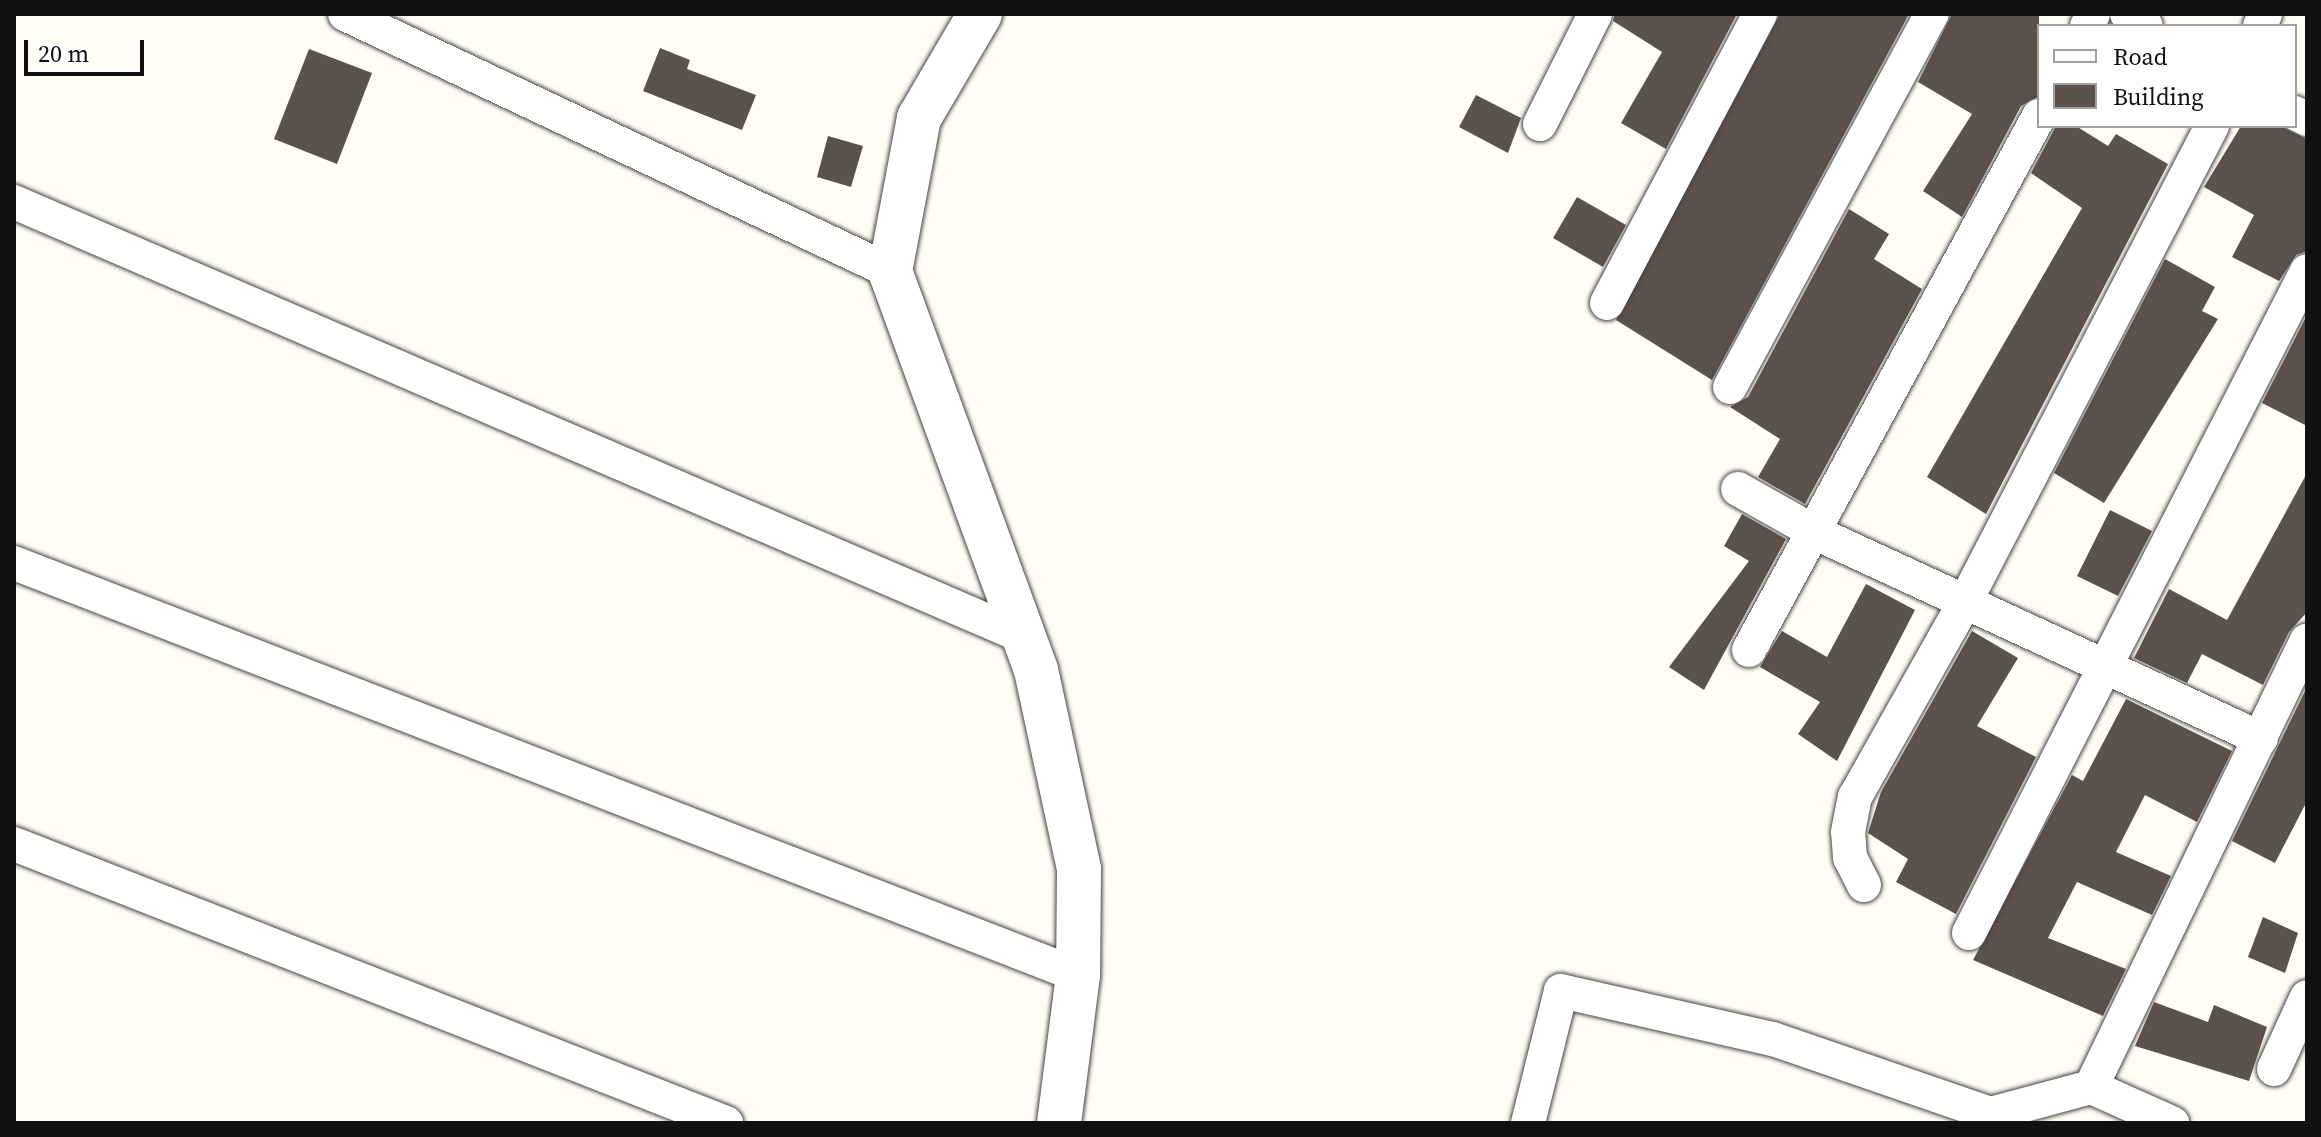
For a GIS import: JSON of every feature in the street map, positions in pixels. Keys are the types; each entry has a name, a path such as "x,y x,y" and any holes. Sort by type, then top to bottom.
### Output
{"street":[{"path":"345,14 890,271"},
{"path":"980,14 919,118 890,271 1036,670 1079,869 1078,975 1059,1123"},
{"path":"1540,124 1595,14"},
{"path":"1607,303 1760,14"},
{"path":"1730,387 1932,14"},
{"path":"1749,650 1816,533 2037,120"},
{"path":"1864,885 1850,858 1848,832 1855,797 1966,600 2211,128"},
{"path":"14,202 1022,636"},
{"path":"1969,933 2307,271"},
{"path":"1738,489 1816,533 2261,739"},
{"path":"14,563 1078,975"},
{"path":"2091,1087 2307,641"},
{"path":"14,844 726,1123"},
{"path":"1528,1123 1561,991 1773,1039 1982,1119 2091,1087 2172,1123"},
{"path":"2274,1069 2307,997"}],"building":[{"path":"1615,14 1737,14 1666,149 1621,123 1662,52 1613,21"},
{"path":"1780,14 1909,14 1712,380 1616,320"},
{"path":"1952,14 2039,14 2037,97 2021,106 1962,217 1923,191 1972,114 1918,82"},
{"path":"660,48 690,60 687,69 756,95 742,130 643,91"},
{"path":"309,49 372,73 337,164 274,139"},
{"path":"1476,95 1521,118 1508,153 1459,127"},
{"path":"2055,128 2079,128 2108,146 2116,134 2168,164 1986,514 1927,477 2082,208 2031,173"},
{"path":"2240,128 2284,128 2307,139 2307,251 2296,255 2279,281 2232,257 2254,215 2204,187"},
{"path":"828,136 863,146 851,187 817,177"},
{"path":"1577,197 1626,225 1603,267 1553,238"},
{"path":"1849,209 1889,234 1874,259 1922,289 1805,504 1758,477 1780,439 1730,407 1748,397"},
{"path":"2165,259 2215,287 2202,311 2218,319 2104,503 2054,473"},
{"path":"2307,315 2307,426 2262,403"},
{"path":"2307,473 2307,612 2289,632 2263,685 2202,654 2187,683 2134,658 2169,589 2227,620"},
{"path":"2110,510 2152,531 2118,596 2077,576"},
{"path":"1742,514 1786,539 1704,690 1669,667 1749,561 1724,546"},
{"path":"1866,584 1915,610 1837,761 1798,734 1820,702 1760,667 1782,631 1827,657"},
{"path":"1972,631 2018,658 1977,726 2036,757 1956,914 1896,882 1908,859 1868,833 1881,792"},
{"path":"2307,687 2307,801 2275,863 2232,841"},
{"path":"2126,699 2232,751 2197,822 2145,795 2116,852 2171,876 2152,915 2077,882 2048,938 2126,969 2103,1016 1973,960 2072,775 2083,781"},
{"path":"2263,917 2298,933 2285,973 2248,957"},
{"path":"2154,1002 2208,1022 2214,1005 2267,1027 2249,1081 2135,1046"}]}
